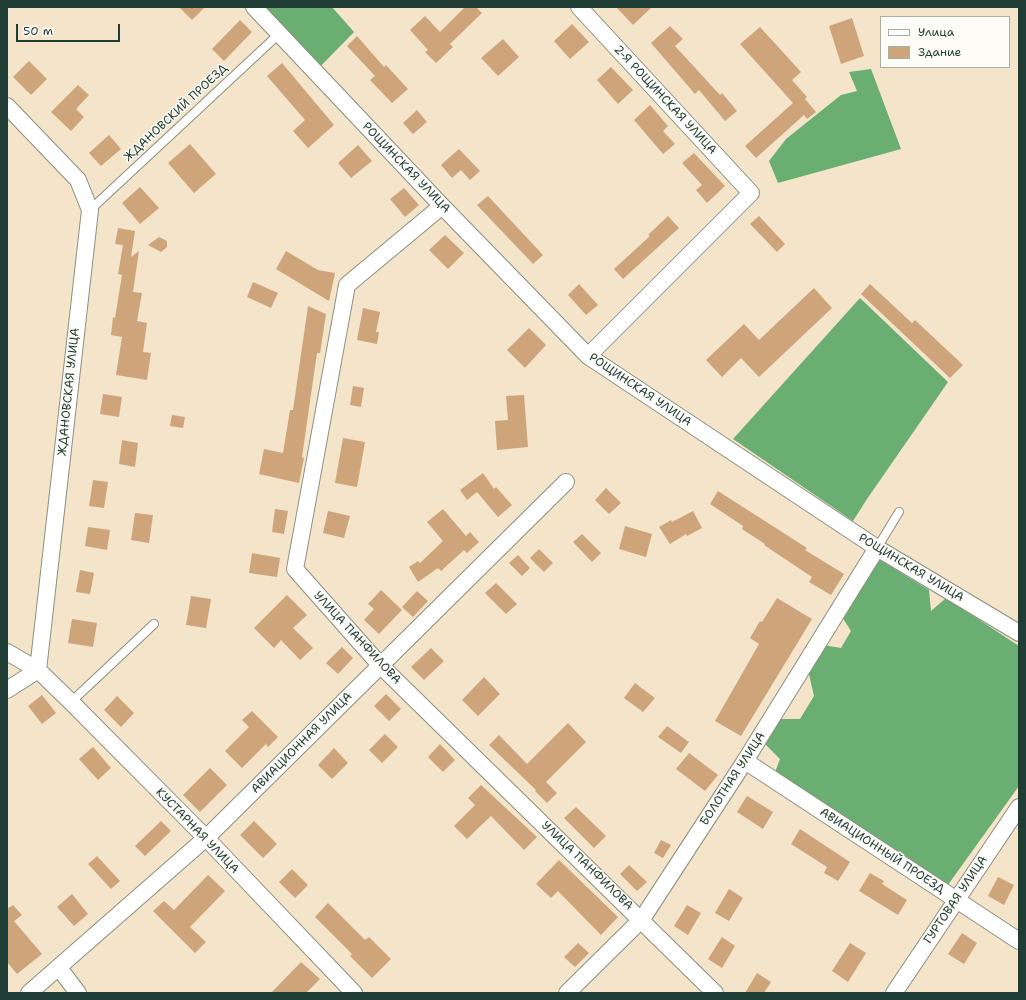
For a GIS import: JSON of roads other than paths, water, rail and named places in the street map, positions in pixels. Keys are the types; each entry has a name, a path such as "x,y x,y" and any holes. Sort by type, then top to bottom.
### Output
{"street":[{"name":"РОЩИНСКАЯ УЛИЦА","path":"254,7 442,206 588,356 877,548 1019,633"},
{"name":"2-Я РОЩИНСКАЯ УЛИЦА","path":"579,7 750,194 588,356"},
{"name":"ЖДАНОВСКАЯ УЛИЦА","path":"7,106 78,180 90,210 38,670"},
{"name":"УЛИЦА ПАНФИЛОВА","path":"442,206 347,285 295,569 380,665 642,919 715,993"},
{"name":"АВИАЦИОННАЯ УЛИЦА","path":"29,993 206,838 566,482"},
{"name":"БОЛОТНАЯ УЛИЦА","path":"567,993 642,919 745,761 877,548"},
{"name":"КУСТАРНАЯ УЛИЦА","path":"7,652 38,670 206,838 354,993"},
{"path":"7,690 38,670"},
{"name":"АВИАЦИОННЫЙ ПРОЕЗД","path":"745,761 1019,941"},
{"name":"ГУРТОВАЯ УЛИЦА","path":"894,993 1019,807"},
{"path":"59,968 78,993"}],"lane":[{"name":"ЖДАНОВСКИЙ ПРОЕЗД","path":"90,210 279,34"},
{"path":"877,548 899,512"},
{"path":"70,702 154,624"}]}
